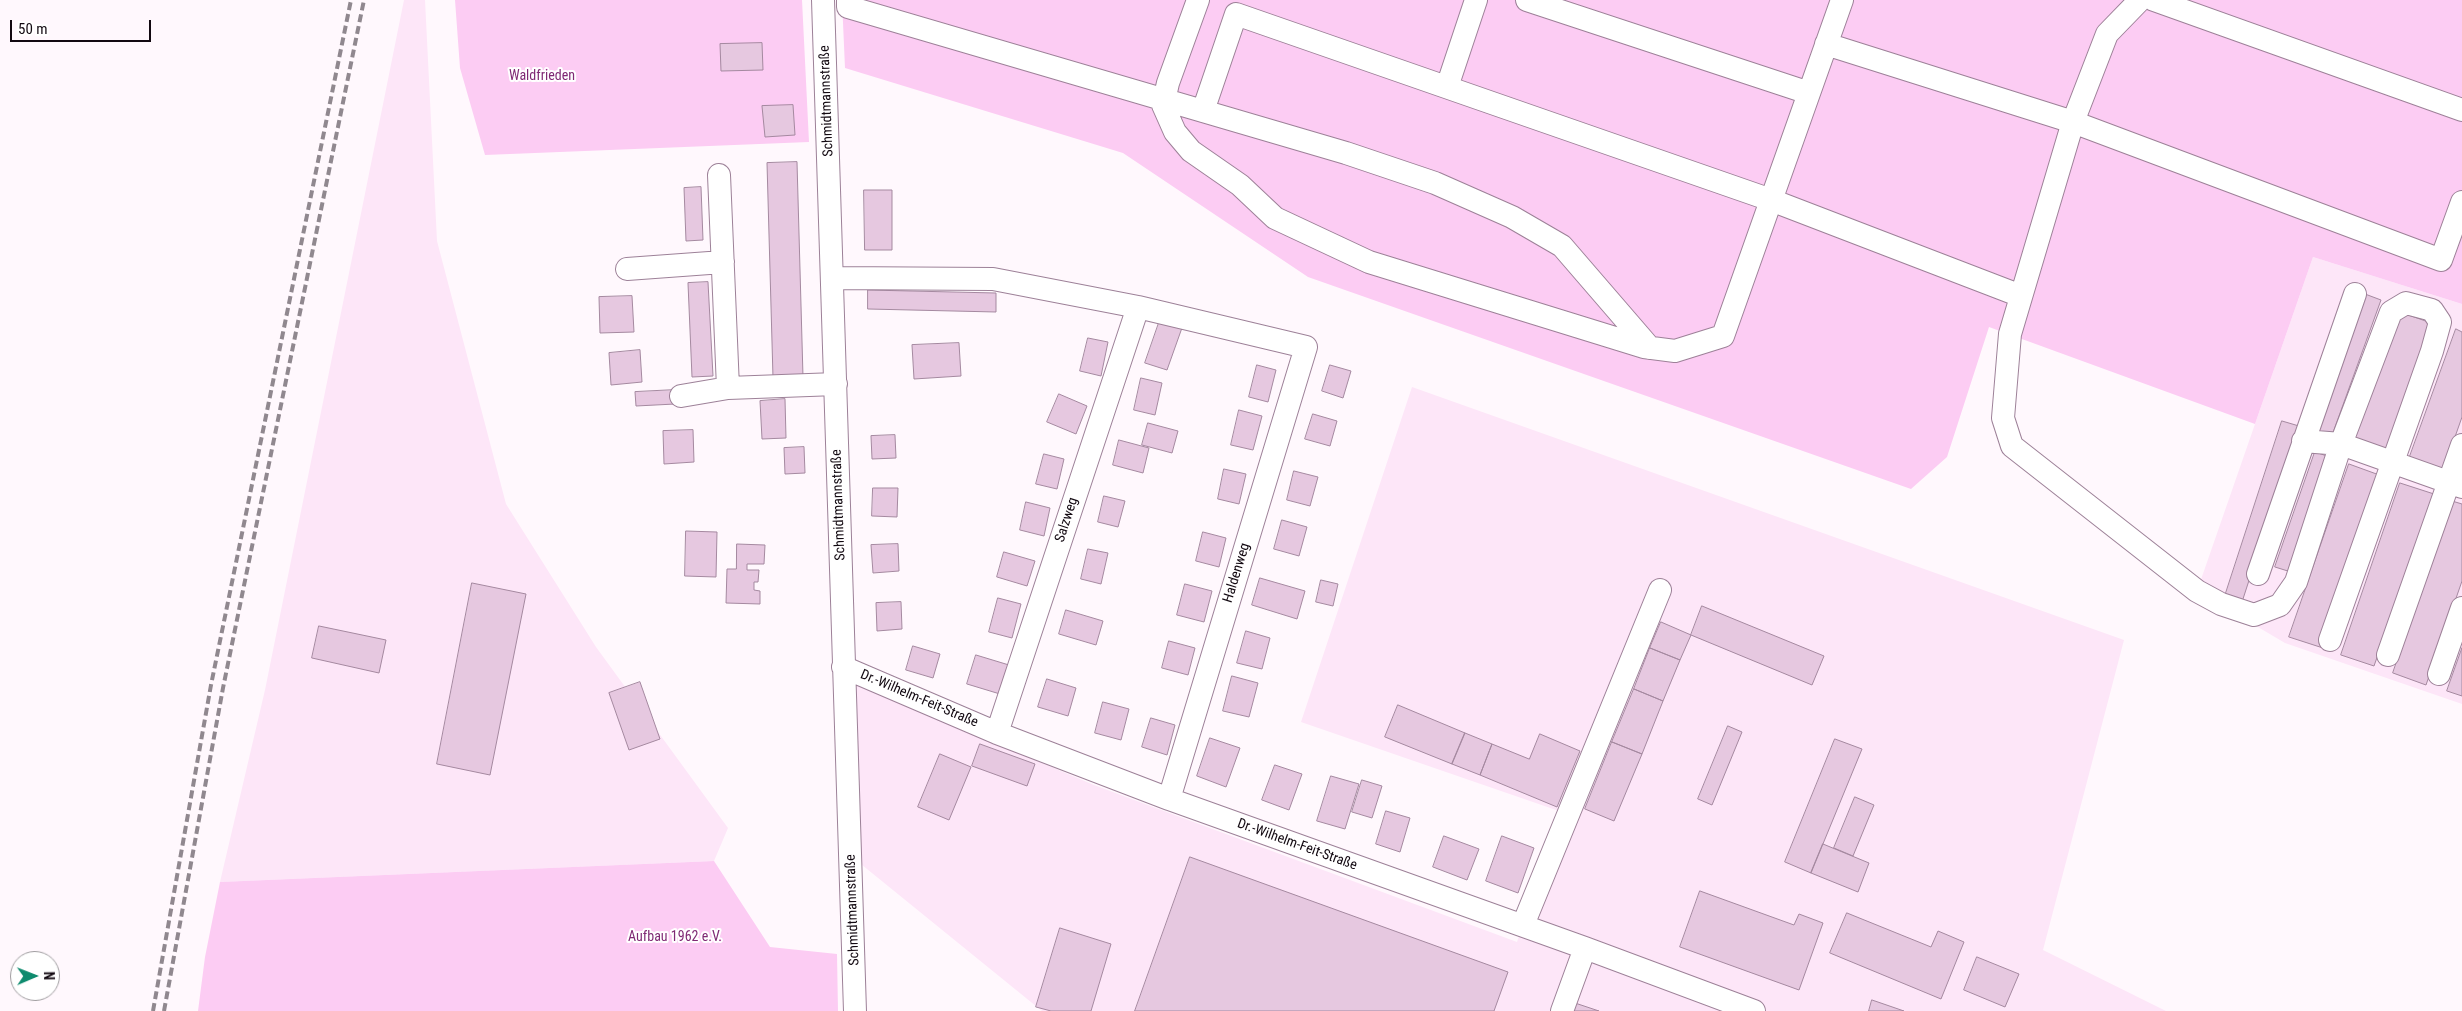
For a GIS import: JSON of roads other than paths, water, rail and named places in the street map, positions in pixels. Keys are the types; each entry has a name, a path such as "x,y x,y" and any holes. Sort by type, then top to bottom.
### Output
{"street":[{"name":"Schmidtmannstraße","path":"822,0 855,1011"},
{"path":"848,0 848,7 1346,152 1435,183 1512,217 1562,246 1650,348"},
{"path":"1198,0 1168,83 1164,106 1175,132 1191,151 1240,185 1275,218 1369,262 1650,348 1675,351 1723,336 1842,0"},
{"path":"1447,87 1476,0"},
{"path":"1526,0 1809,93"},
{"path":"2140,0 2107,34 2073,122 2010,334 2002,418 2012,446 2197,591 2221,604 2254,615 2280,605 2296,582 2341,444 2391,312 2406,303 2432,310 2440,322 2330,640"},
{"path":"2154,0 2462,110"},
{"path":"1203,111 1238,7 1447,87 1771,200 2021,296"},
{"path":"1826,44 2073,122 2441,260 2461,208"},
{"path":"719,175 728,388"},
{"path":"627,268 723,262"},
{"path":"832,278 993,279 1138,307"},
{"path":"2258,574 2302,441 2355,294"},
{"name":"Haldenweg","path":"1138,307 1306,347 1169,799"},
{"name":"Salzweg","path":"997,733 1138,307"},
{"path":"682,396 728,388 836,384"},
{"path":"2302,441 2341,444 2455,485"},
{"path":"2388,655 2455,485 2462,445"},
{"path":"1523,925 1660,590"},
{"path":"2439,674 2462,608"},
{"name":"Dr.-Wilhelm-Feit-Straße","path":"843,667 997,733 1169,799 1523,925 1754,1011"},
{"path":"1562,1011 1585,948"}],"railway":[{"path":"153,1011 211,685 351,0"},
{"path":"164,1011 223,688 364,0"}],"park label":[{"name":"Waldfrieden","path":"542,76"},
{"name":"Aufbau 1962 e.V.","path":"675,937"}]}
